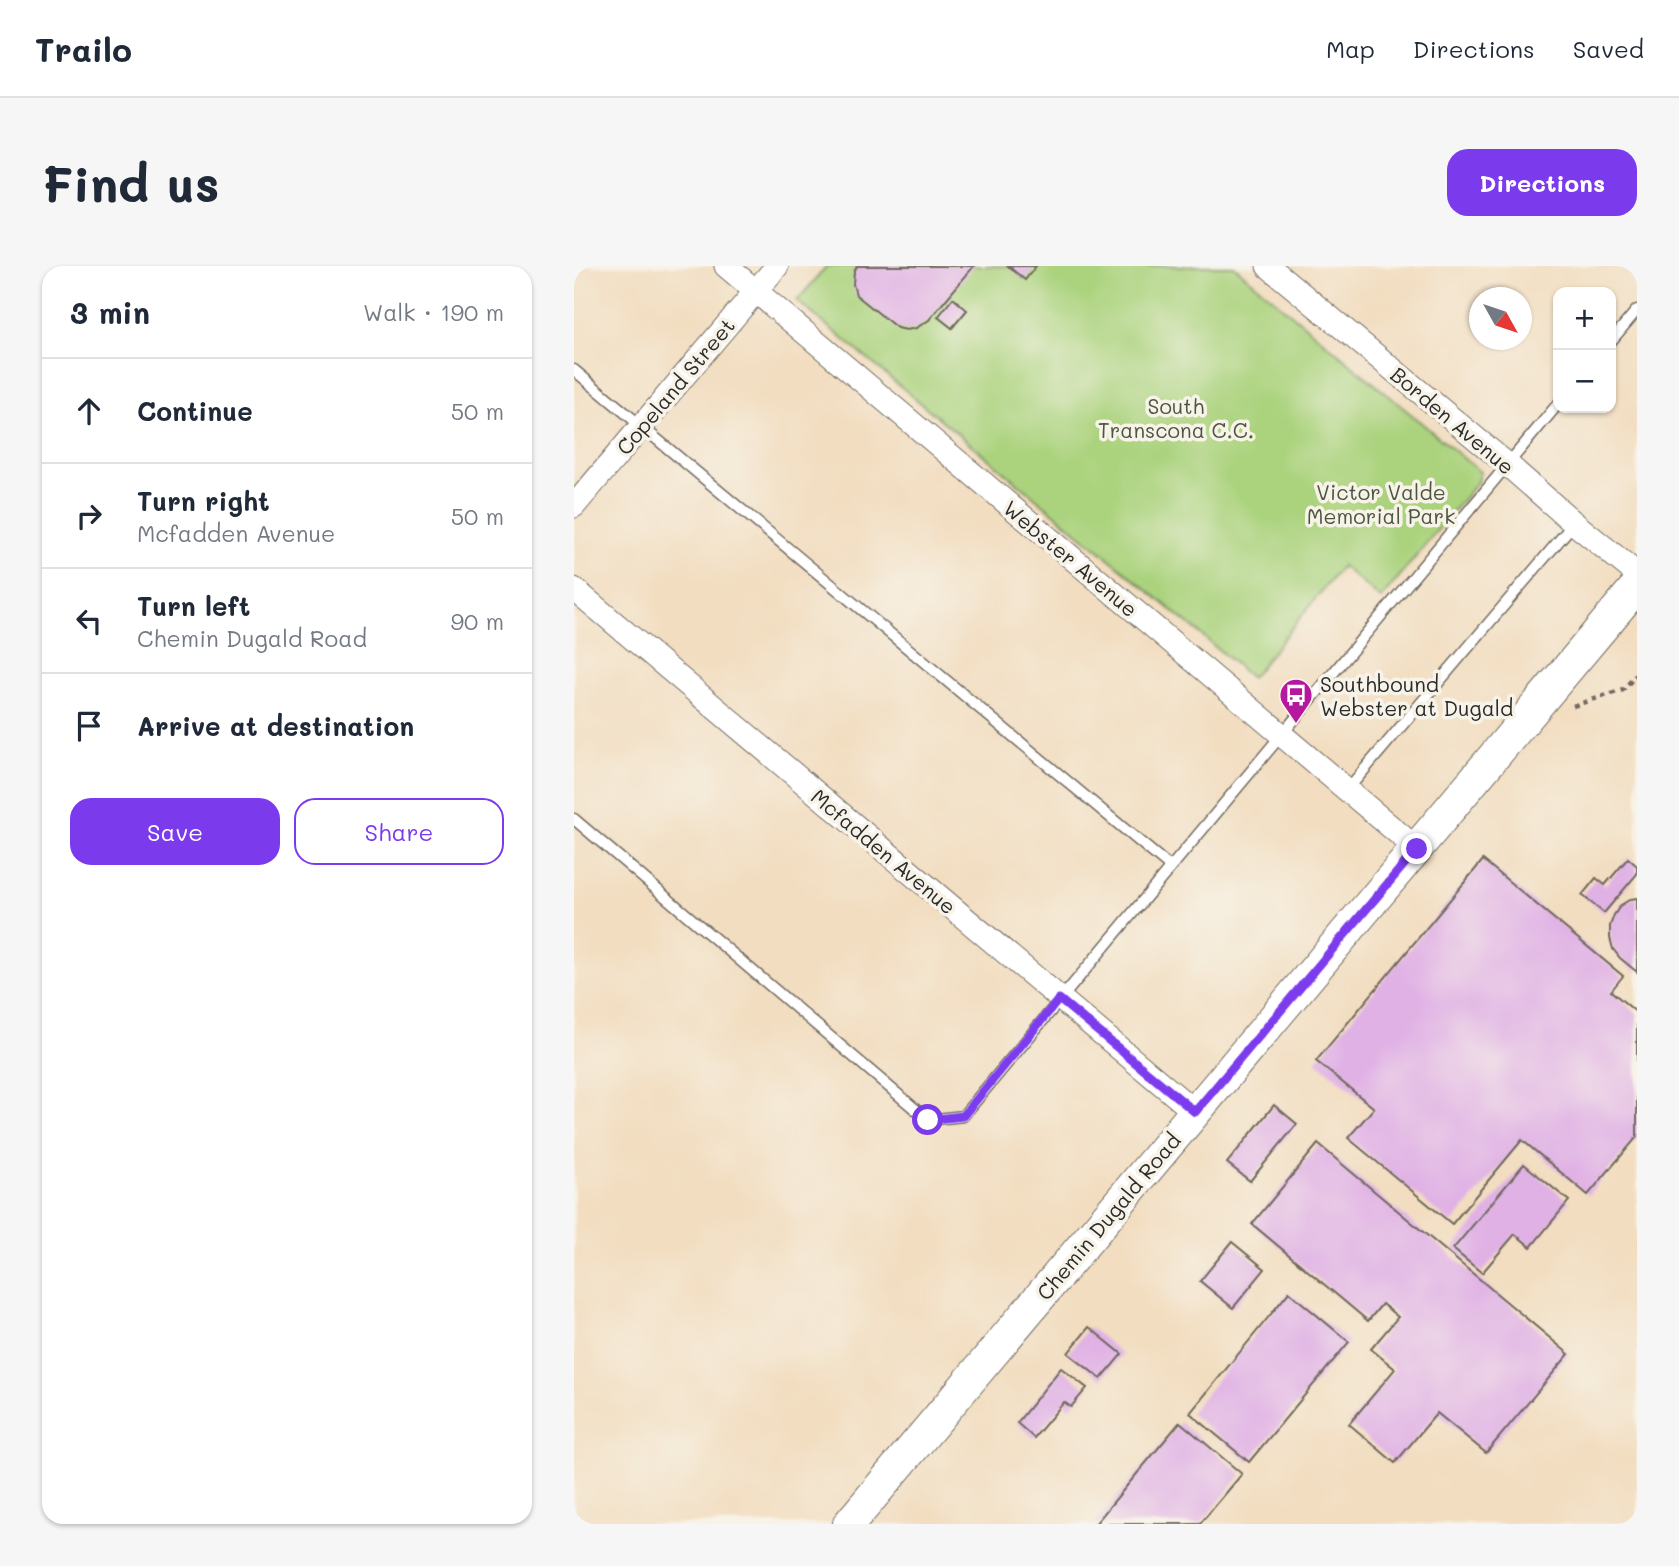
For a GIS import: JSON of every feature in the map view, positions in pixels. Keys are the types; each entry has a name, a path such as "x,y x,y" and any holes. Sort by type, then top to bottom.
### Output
{"main road":[{"name":"Chemin Dugald Road","path":"849,1524 1637,586"}],"street":[{"name":"Webster Avenue","path":"726,266 1417,849"},
{"name":"Copeland Street","path":"574,506 777,266"},
{"name":"Borden Avenue","path":"1268,266 1637,574"},
{"name":"Mcfadden Avenue","path":"574,589 1195,1112"}],"lane":[{"path":"1616,335 1637,310"},
{"path":"574,370 1170,867"},
{"path":"574,819 928,1120 963,1116 1553,410"},
{"path":"1347,790 1574,523"}],"path":[{"path":"1525,720 1623,690 1637,674"}],"green space":[{"name":"South Transcona C.C.","path":"827,266 1234,266 1480,472 1477,482 1381,599 1342,566 1251,678 797,301"}],"building":[{"path":"857,266 974,266 929,320 907,330 897,328 856,295 853,284"},
{"path":"1008,266 1036,266 1025,280"},
{"path":"953,298 967,310 952,328 938,317"},
{"path":"1628,858 1637,866 1637,874 1604,913 1582,895 1596,878 1605,885"},
{"path":"1483,860 1623,976 1611,991 1637,1013 1637,1137 1588,1195 1522,1140 1452,1224 1348,1138 1374,1108 1316,1061"},
{"path":"1637,898 1637,972 1613,949 1610,926 1621,905"},
{"path":"1274,1105 1297,1124 1250,1181 1227,1163"},
{"path":"1318,1144 1569,1354 1486,1453 1437,1413 1395,1463 1349,1424 1395,1369 1371,1349 1398,1317 1382,1304 1368,1321 1252,1224"},
{"path":"1524,1164 1569,1201 1531,1247 1515,1234 1482,1273 1453,1249"},
{"path":"1232,1242 1265,1269 1233,1308 1200,1281"},
{"path":"1289,1292 1349,1342 1249,1462 1190,1413"},
{"path":"1089,1327 1122,1354 1101,1379 1068,1353"},
{"path":"1061,1368 1087,1388 1071,1407 1064,1402 1034,1438 1017,1423"},
{"path":"1180,1422 1242,1474 1200,1524 1095,1524"}],"place":[{"name":"Southbound Webster at Dugald","path":"1296,725"}],"route":[{"path":"928,1120 963,1116 1059,999 1195,1112 1417,849"}],"park label":[{"name":"Victor Valde Memorial Park","path":"1381,503"}]}
